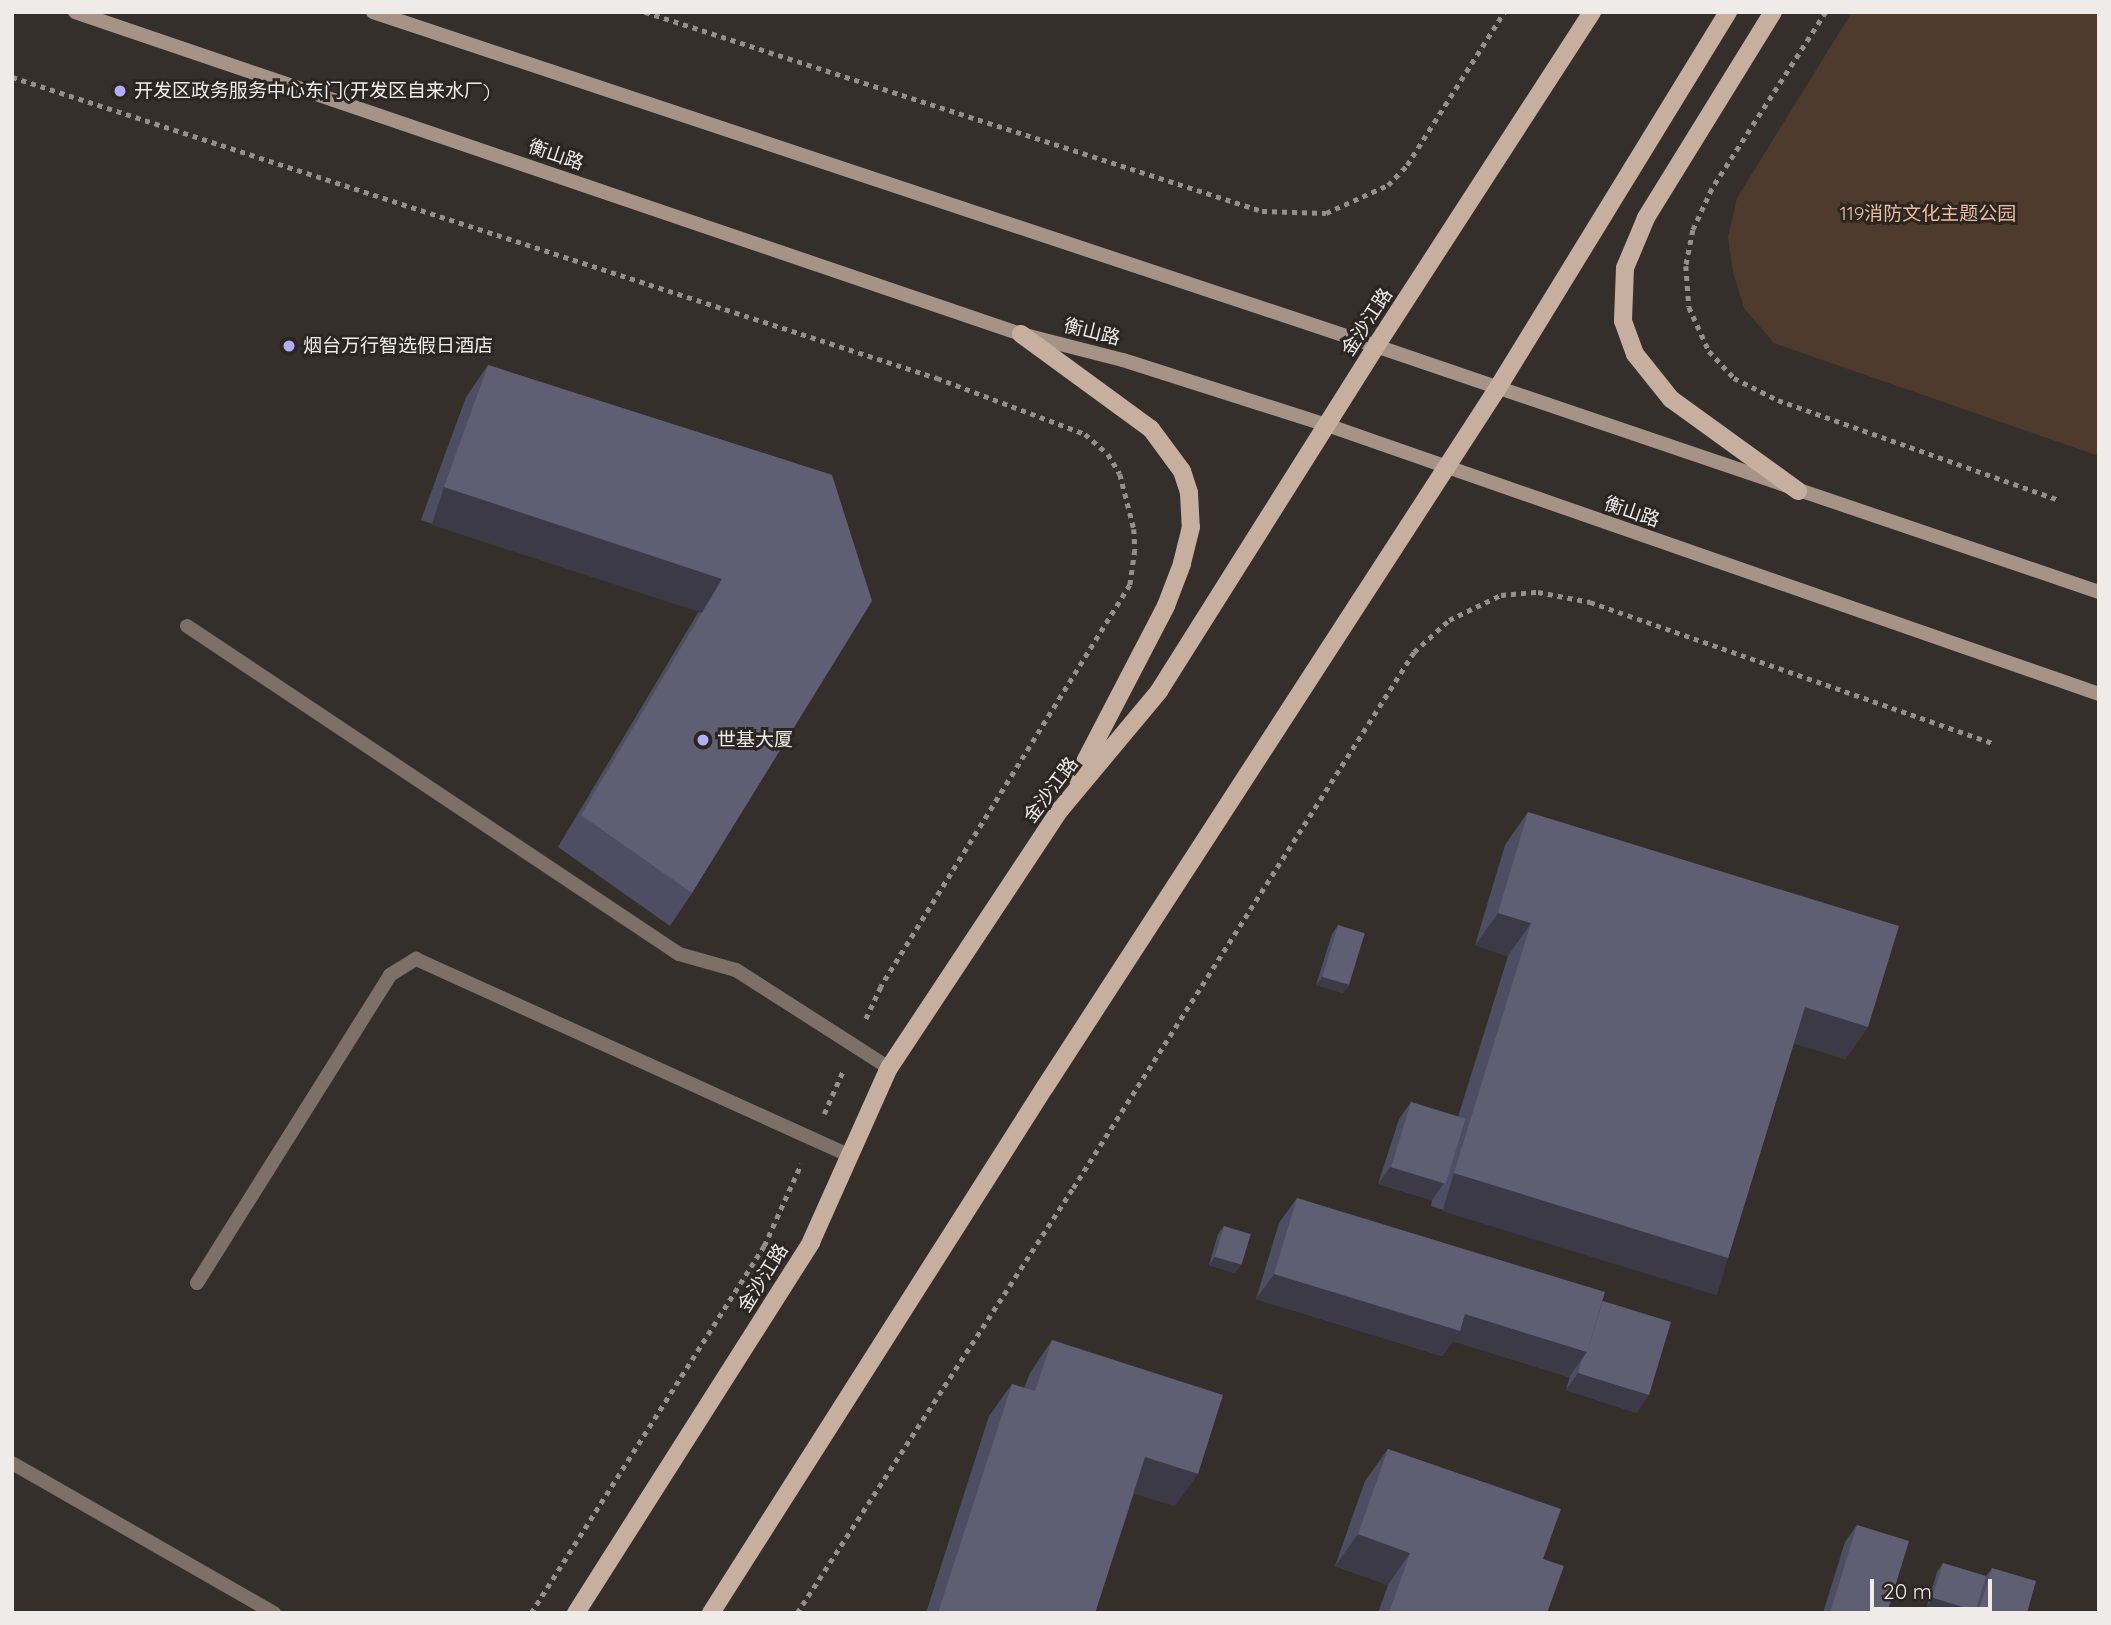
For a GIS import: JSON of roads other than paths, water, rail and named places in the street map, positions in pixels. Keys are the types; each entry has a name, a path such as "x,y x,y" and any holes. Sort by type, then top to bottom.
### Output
{"main road":[{"name":"衡山路","path":"75,12 1021,334 1123,360 1327,425 2099,694"},
{"path":"373,12 1376,346 2099,592"},
{"name":"金沙江路","path":"576,1613 811,1242 889,1068 1060,810 1159,691 1376,346 1592,12"},
{"path":"711,1613 1497,389 1728,12"},
{"path":"1773,12 1646,218 1625,268 1623,321 1635,354 1671,399 1798,491"},
{"path":"1021,334 1151,429 1182,471 1189,493 1191,527 1182,564 1166,606 1060,810"}],"lane":[{"path":"187,626 679,954 736,970 889,1068"},
{"path":"197,1283 390,975 416,959 849,1155"},
{"path":"12,1463 274,1613"}],"place":[{"name":"开发区政务服务中心东门(开发区自来水厂)","path":"120,91"},
{"name":"烟台万行智选假日酒店","path":"289,346"},
{"name":"世基大厦","path":"703,740"}],"park label":[{"name":"119消防文化主题公园","path":"1928,214"}]}
